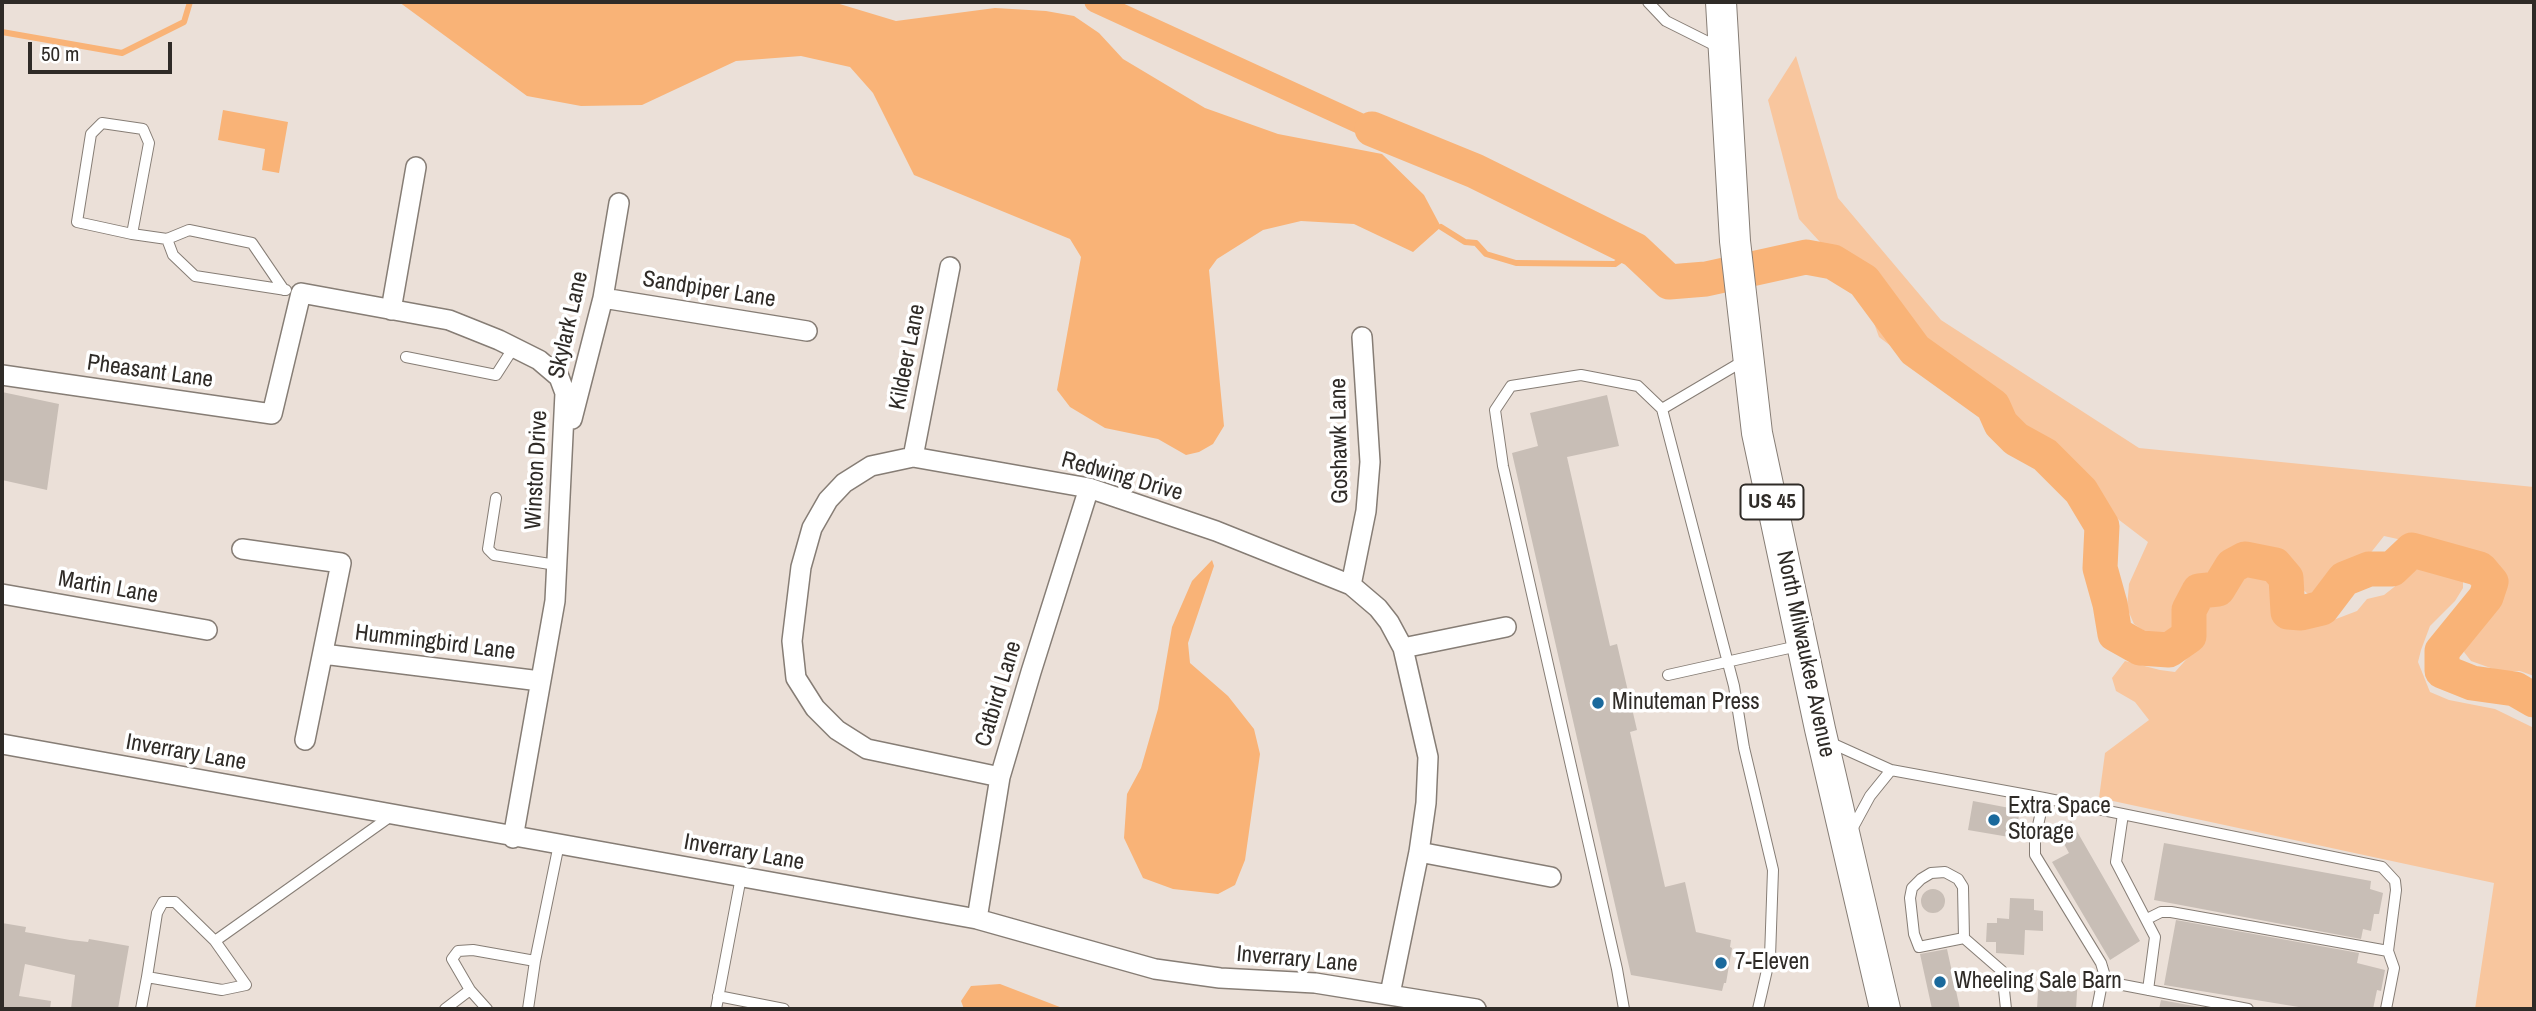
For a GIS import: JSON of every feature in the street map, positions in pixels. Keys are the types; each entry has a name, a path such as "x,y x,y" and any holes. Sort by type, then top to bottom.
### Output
{"main road":[{"name":"North Milwaukee Avenue","path":"1721,2 1735,241 1757,433 1802,646 1885,1009"}],"street":[{"path":"391,310 416,167"},
{"name":"Skylark Lane","path":"562,457 603,298 619,203"},
{"name":"Kildeer Lane","path":"913,457 950,267"},
{"name":"Winston Drive","path":"292,291 449,320 539,360 559,377 565,393 555,601 513,838"},
{"name":"Pheasant Lane","path":"2,375 272,414 292,291"},
{"name":"Sandpiper Lane","path":"603,298 807,331"},
{"name":"Goshawk Lane","path":"1350,585 1366,511 1370,462 1362,337"},
{"name":"Redwing Drive","path":"1000,777 867,749 837,730 815,708 796,678 792,641 801,567 812,528 828,500 844,483 871,466 913,457 1089,488 1216,531 1350,585 1378,608 1403,648 1428,757 1426,803 1419,852 1389,1002"},
{"name":"Catbird Lane","path":"977,919 1000,777 1089,488"},
{"path":"242,549 341,563 305,740"},
{"name":"Martin Lane","path":"2,594 206,630"},
{"path":"1403,648 1506,627"},
{"name":"Hummingbird Lane","path":"323,654 540,681"},
{"name":"Inverrary Lane","path":"2,744 513,838 977,919 1155,969 1220,978 1315,983 1389,1002 1476,1009"},
{"path":"1419,852 1551,877"}],"lane":[{"path":"1648,2 1665,21 1725,51"},
{"path":"132,234 149,143 143,129 102,123 91,134 77,222 132,234 167,239 189,230 252,243 292,291"},
{"path":"167,239 173,255 195,276 292,291"},
{"path":"406,357 496,375 514,348"},
{"path":"1662,409 1749,358"},
{"path":"1624,1009 1503,466 1495,410 1511,386 1581,375 1638,386 1662,409 1734,686 1744,748 1773,870 1770,957 1758,1009"},
{"path":"496,498 488,549 494,555 556,565"},
{"path":"1668,675 1802,646"},
{"path":"1823,739 1891,770 2044,798 2382,867 2395,881 2396,890 2388,951 2394,968 2386,1009"},
{"path":"1846,839 1870,796 1891,770"},
{"path":"2044,798 2035,839 2035,855 2101,963 2104,973 2097,1009"},
{"path":"2123,814 2116,862 2155,937 2148,990"},
{"path":"215,941 393,815"},
{"path":"528,1009 559,844"},
{"path":"1965,937 1919,947 1914,934 1910,898 1912,888 1931,873 1945,872 1958,879 1963,887 1965,937 2002,971 2006,1009"},
{"path":"716,1009 741,877"},
{"path":"141,1009 157,914 163,902 175,902 215,941 246,985 222,990 147,977"},
{"path":"2147,919 2161,912 2171,912 2388,951"},
{"path":"487,1009 470,990 452,959 458,951 473,950 535,961"},
{"path":"2102,981 2248,1009"},
{"path":"445,1009 470,990"},
{"path":"718,996 784,1009"}],"shaded area":[{"path":"399,2 833,2 896,21 995,8 1046,11 1074,16 1099,33 1123,59 1205,108 1278,134 1382,154 1424,195 1441,227 1413,252 1354,224 1301,221 1263,230 1217,259 1209,270 1224,426 1213,444 1199,452 1186,455 1158,439 1105,428 1070,407 1057,390 1081,257 1070,239 914,175 873,93 850,67 801,56 736,61 642,105 581,106 527,96"},
{"path":"1796,56 1838,198 1941,320 2139,448 2534,487 2534,676 2520,671 2499,671 2471,661 2464,652 2468,640 2497,599 2502,577 2479,557 2384,536 2369,555 2354,560 2335,572 2314,593 2308,594 2302,589 2302,575 2283,557 2264,550 2240,552 2220,563 2190,587 2168,636 2150,635 2134,624 2127,608 2129,584 2148,542 1879,337 1861,287 1799,219 1768,100"},
{"path":"223,110 288,122 279,173 262,170 265,149 218,140"},
{"path":"1212,560 1214,566 1188,643 1190,663 1228,696 1254,729 1260,754 1245,860 1235,885 1218,894 1173,889 1143,878 1124,838 1127,794 1141,768 1158,709 1172,627 1192,581"},
{"path":"2417,569 2437,570 2463,580 2463,588 2455,601 2430,626 2421,650 2418,662 2430,692 2449,700 2495,709 2534,728 2534,1009 2475,1009 2494,883 2099,798 2105,753 2149,720 2135,702 2116,691 2112,678 2125,661 2175,672 2200,644 2202,614 2207,607 2248,572 2270,577 2277,587 2279,617 2286,622 2306,624 2336,619 2357,611 2367,599 2384,595"},
{"path":"1000,984 1065,1009 964,1009 961,1001 971,986"}],"building":[{"path":"2,392 59,404 47,490 2,480"},
{"path":"1607,395 1619,446 1567,457 1610,646 1617,644 1637,730 1630,732 1665,887 1685,882 1696,932 1731,940 1726,983 1722,991 1631,975 1512,453 1538,446 1530,413"},
{"name":"Extra Space Storage","path":"1973,801 2020,810 2015,838 1968,830"},
{"path":"2071,821 2140,941 2110,960 2052,862 2069,853 2056,829"},
{"path":"2164,843 2371,881 2370,889 2383,893 2379,914 2374,914 2371,931 2363,929 2361,939 2154,900"},
{"path":"1933,889 1941,893 1945,901 1941,909 1933,913 1925,909 1921,901 1925,893"},
{"path":"2010,898 2034,899 2034,910 2043,911 2043,931 2025,930 2024,955 1996,953 1996,942 1986,942 1987,923 1997,923 1997,918 2009,919"},
{"path":"2176,920 2359,953 2357,963 2385,970 2381,991 2377,990 2373,1009 2311,1009 2164,985"},
{"path":"2,923 26,927 25,932 129,946 118,1009 71,1009 75,975 25,964 19,996 51,1001 50,1009 2,1009"},
{"name":"Wheeling Sale Barn","path":"1947,949 1960,1009 1932,1009 1920,954"},
{"path":"2039,975 2078,977 2076,1009 2037,1009"},
{"path":"2161,1000 2210,1009 2159,1009"}],"waterway":[{"path":"2,32 122,53 184,22 190,2"},
{"path":"1095,2 1372,129"},
{"path":"1372,129 1475,171 1635,250 1669,282 1706,279 1806,257 1833,262 1864,281 1915,350 1993,406 2001,424 2016,439 2045,455 2081,491 2102,526 2100,568 2115,634 2140,648 2169,650 2189,636 2189,610 2199,591 2218,589 2232,566 2245,559 2275,565 2286,578 2288,612 2301,613 2322,608 2344,579 2369,569 2392,569 2412,550 2480,569 2491,582 2486,597 2442,651 2442,671 2472,683 2515,689 2534,700"},
{"path":"1441,227 1465,242 1476,243 1486,254 1516,263 1615,264 1635,250"}],"place":[{"name":"Minuteman Press","path":"1598,703"},
{"name":"Extra Space Storage","path":"1994,820"},
{"name":"7-Eleven","path":"1721,963"},
{"name":"Wheeling Sale Barn","path":"1940,982"}]}
